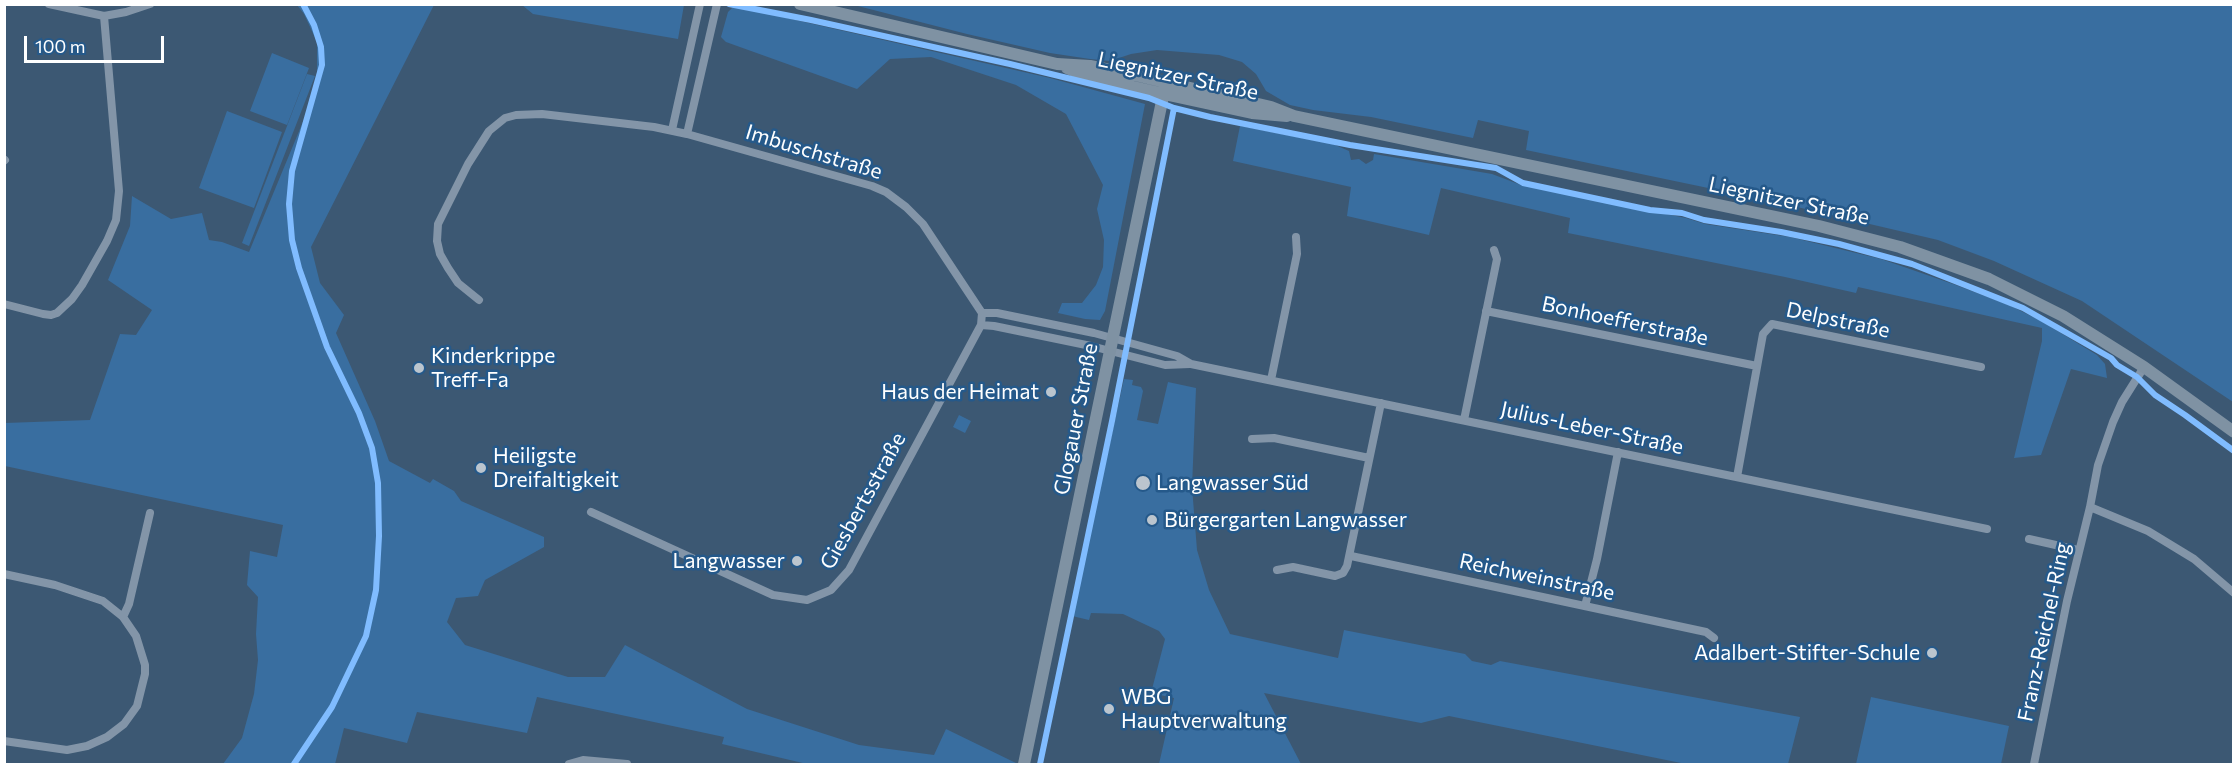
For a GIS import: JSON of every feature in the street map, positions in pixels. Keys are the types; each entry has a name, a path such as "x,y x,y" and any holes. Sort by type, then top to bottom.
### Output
{"main road":[{"name":"Liegnitzer Straße","path":"800,4 1057,64 1086,76 1165,88 1269,116 1294,116 1819,226 1900,247 1950,263 2010,289 2070,320 2144,367 2234,432"},
{"name":"Glogauer Straße","path":"1024,765 1165,88"}],"street":[{"path":"50,4 104,16 150,4"},
{"path":"672,130 700,4"},
{"path":"687,134 717,4"},
{"path":"4,304 43,314 57,313 72,299 82,285 107,241 116,219 120,191 104,16"},
{"name":"Imbuschstraße","path":"479,300 458,283 440,254 437,241 438,224 480,142 496,124 516,114 542,114 672,130 864,183 886,192 923,224 982,313"},
{"path":"1271,380 1297,254 1296,237"},
{"path":"1464,420 1497,259 1494,250"},
{"name":"Bonhoefferstraße","path":"1486,310 1757,366"},
{"path":"1109,352 1016,330 981,325 982,313 997,313 1112,339"},
{"name":"Delpstraße","path":"1737,477 1763,334 1772,324 1982,367"},
{"name":"Giesbertsstraße","path":"591,512 773,595 807,600 820,596 831,590 849,570 981,325"},
{"name":"Julius-Leber-Straße","path":"1112,339 1177,356 1191,364"},
{"name":"Julius-Leber-Straße","path":"1109,352 1165,365 1191,364 1271,380 1987,529"},
{"name":"Franz-Reichel-Ring","path":"2034,765 2104,443 2122,402 2144,367"},
{"path":"1276,570 1293,567 1335,576 1343,573 1351,556 1369,458 1382,403"},
{"path":"1252,439 1274,438 1369,458"},
{"path":"1585,606 1597,559 1618,452"},
{"path":"2090,507 2148,531 2194,559 2234,592"},
{"path":"123,616 129,604 150,513"},
{"path":"2030,539 2079,550"},
{"name":"Reichweinstraße","path":"1351,556 1706,632 1714,638"},
{"path":"4,574 55,585 103,601 123,616 136,636 145,665 137,706 124,724 107,737 87,746 67,750 4,741"},
{"path":"569,765 583,760 627,765"}],"shaded area":[{"path":"297,5 434,5 311,247 320,283 344,315 336,333 375,421 389,461 430,483 433,479 454,491 461,501 544,537 544,547 485,580 478,596 456,598 447,622 465,645 568,677 605,677 625,645 747,709 859,745 934,755 946,729 1018,764 807,764 722,744 724,737 537,697 527,733 417,712 407,743 344,728 335,764 223,764 242,738 254,694 258,660 256,634 258,597 247,585 250,551 277,557 283,525 5,466 5,423 90,420 120,334 136,335 152,310 108,280 130,226 132,196 171,219 202,213 209,240 222,242 249,252 314,95 317,42 304,14"},
{"path":"522,5 684,5 678,39 533,14"},
{"path":"854,5 2233,5 2233,402 2082,301 1994,261 1938,240 1780,203 1526,150 1529,131 1478,120 1473,138 1371,117 1290,105 1266,91 1256,74 1242,62 1219,55 1157,50 1131,54 1110,61 1090,59 1050,53"},
{"path":"734,6 1050,78 1145,104 1105,311 1100,320 1058,313 1062,303 1082,303 1096,285 1103,267 1104,240 1097,209 1103,185 1066,114 1016,85 931,57 890,59 857,89 726,42 721,37 728,12"},
{"path":"272,53 309,68 287,125 250,111"},
{"path":"307,74 315,76 249,246 242,243"},
{"path":"227,111 282,132 254,208 199,188"},
{"path":"1240,126 1333,144 1349,151 1351,160 1359,159 1366,164 1373,160 1374,154 1492,174 1521,185 1686,218 1705,224 1790,237 1881,259 2009,305 2041,321 2097,355 2105,364 2107,378 2071,369 2041,455 2014,458 2042,341 2042,328 1858,287 1856,293 1568,233 1570,218 1441,188 1429,235 1347,216 1351,187 1233,161"},
{"path":"1124,379 1133,380 1132,385 1141,387 1143,391 1137,420 1158,424 1168,382 1196,388 1192,487 1197,550 1209,590 1230,634 1338,658 1344,630 1465,654 1472,661 1491,665 1500,661 1800,717 1788,764 1686,764 1449,716 1421,723 1264,693 1301,764 1159,764 1174,698 1151,693 1165,639 1159,631 1123,614 1091,613 1089,620 1072,616"},
{"path":"959,415 971,421 965,433 953,427"},
{"path":"1871,697 2009,726 2001,764 1856,764"}],"cycle path":[{"path":"294,764 332,707 366,636 376,590 379,536 378,483 372,448 359,413 327,347 299,268 292,240 289,204 292,171 322,65 321,47 314,25 303,4"},
{"path":"729,4 1010,64 1149,98 1174,108 1210,117 1350,145 1496,168 1523,183 1650,210 1682,213 1704,220 1839,244 1912,264 2023,308 2111,358 2117,365 2137,377 2155,395 2234,451"},
{"path":"1040,764 1112,421 1174,108"}],"place":[{"name":"Kinderkrippe Treff-Fa","path":"419,368"},
{"name":"Haus der Heimat","path":"1051,392"},
{"name":"Heiligste Dreifaltigkeit","path":"481,468"},
{"name":"Langwasser Süd","path":"1143,483"},
{"name":"Bürgergarten Langwasser","path":"1152,520"},
{"name":"Langwasser","path":"797,561"},
{"name":"Adalbert-Stifter-Schule","path":"1932,653"},
{"name":"WBG Hauptverwaltung","path":"1109,709"}]}
